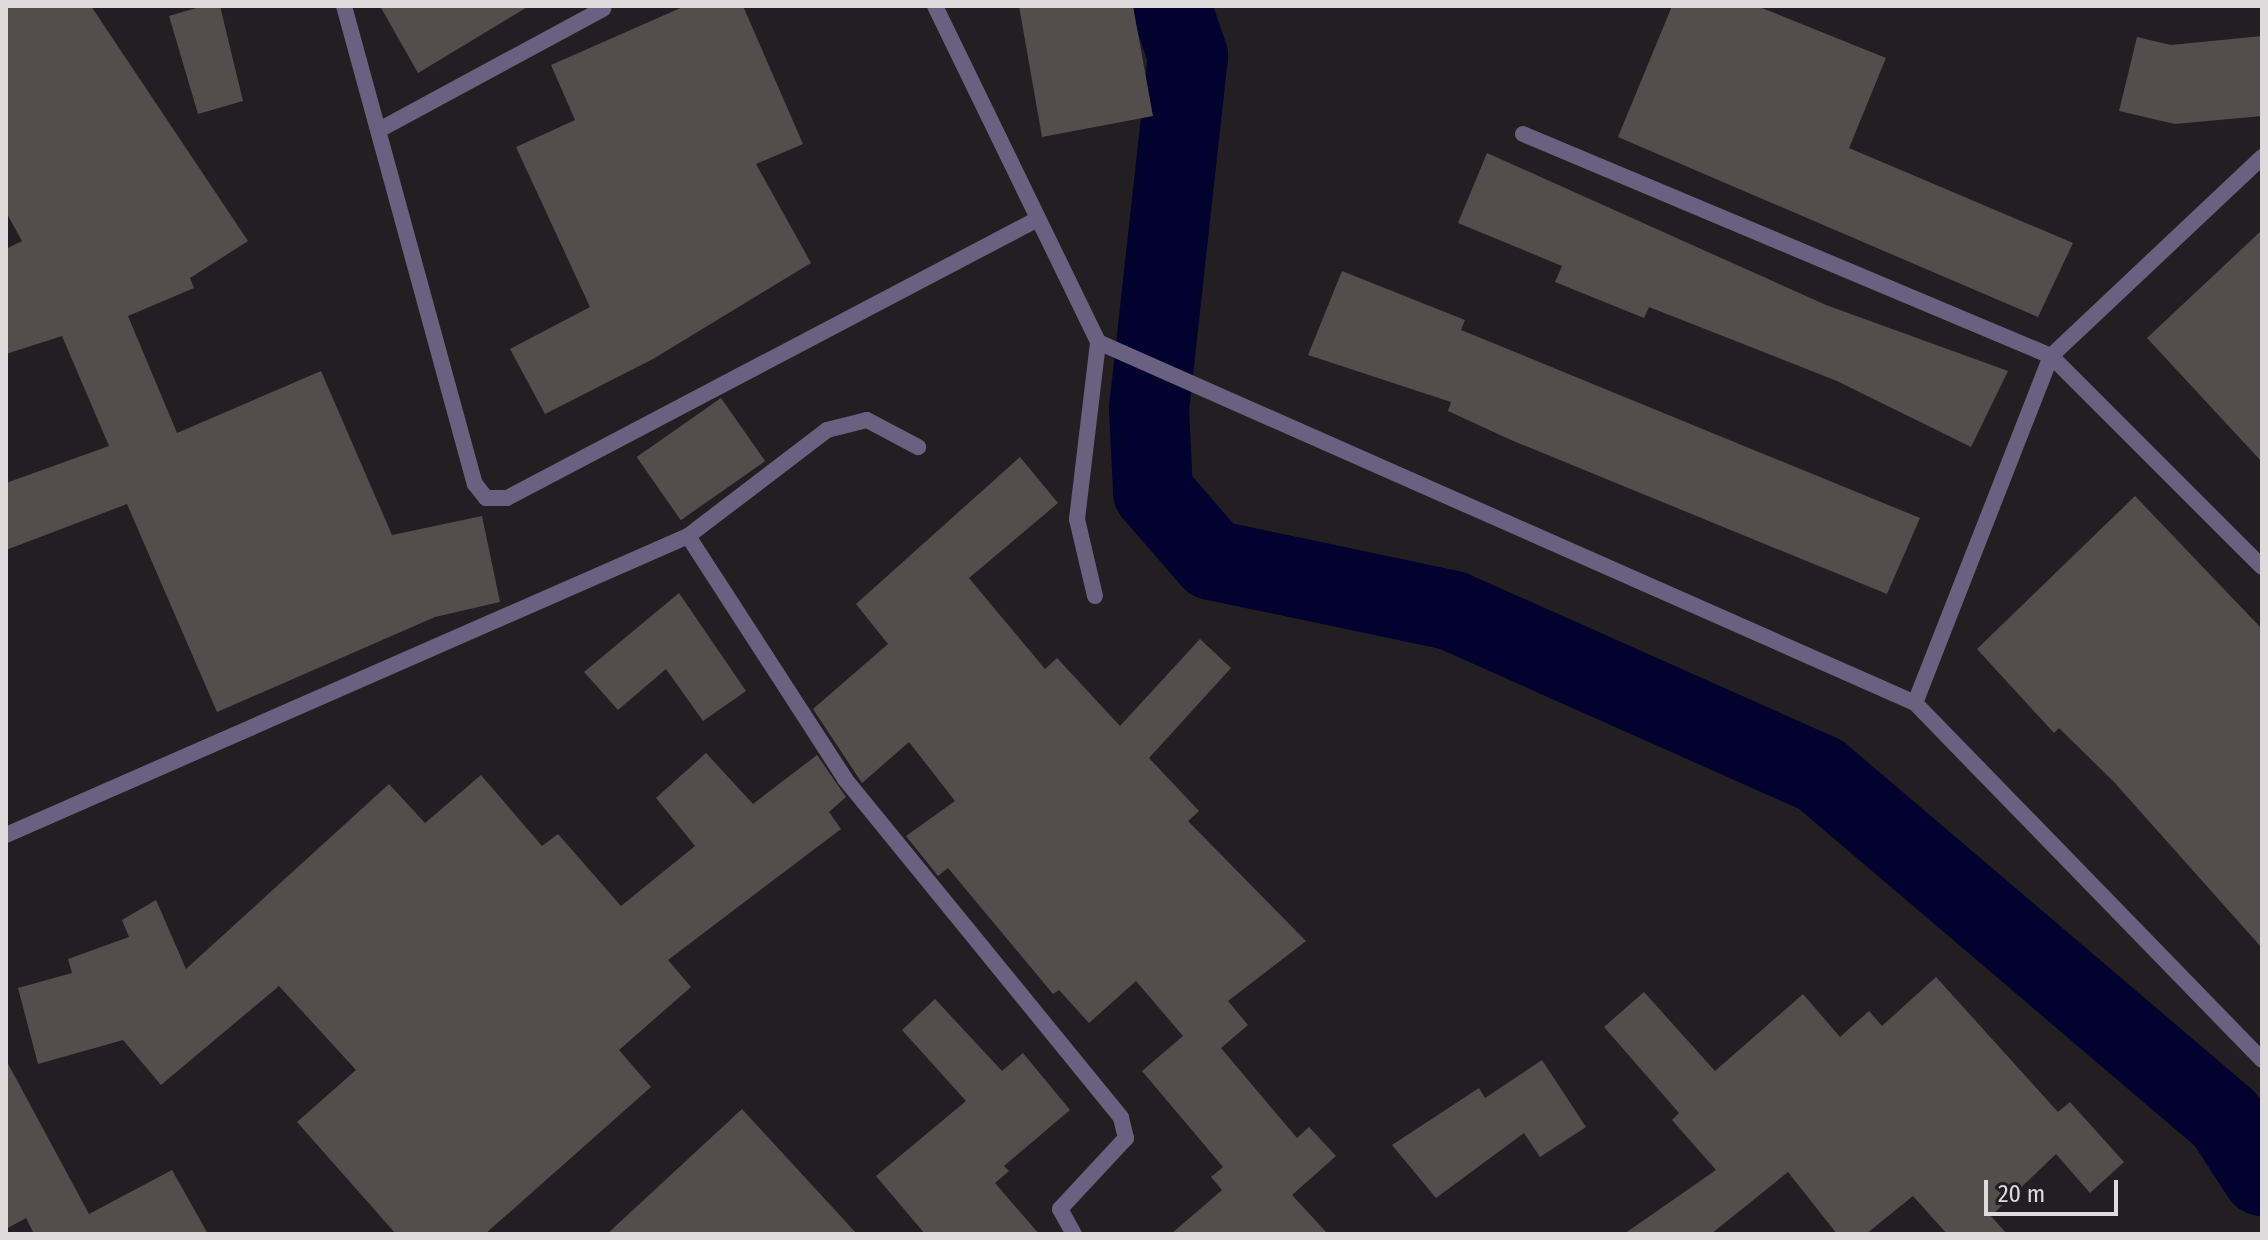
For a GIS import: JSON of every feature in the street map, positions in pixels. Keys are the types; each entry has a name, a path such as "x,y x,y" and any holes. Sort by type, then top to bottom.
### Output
{"street":[{"path":"344,6 475,484 486,498 507,498 1034,221"},
{"path":"935,6 1034,221 1098,342 1077,519 1095,596"},
{"path":"379,130 603,9"},
{"path":"1523,134 2051,356 2262,567"},
{"path":"1915,703 2051,356 2262,157"},
{"path":"1098,342 1915,703 2262,1060"},
{"path":"6,835 688,536 827,430 867,420 918,447"},
{"path":"688,536 845,779 1121,1118 1126,1138 1060,1209 1074,1234"}],"building":[{"path":"6,6 91,6 248,241 190,278 194,288 128,316 177,433 321,371 392,535 482,516 500,602 435,617 217,712 127,504 6,550 6,483 109,446 62,336 6,354 6,249 22,241 6,212"},
{"path":"203,6 220,6 243,101 198,114 169,16"},
{"path":"380,6 529,6 418,73"},
{"path":"685,6 743,6 803,144 756,164 811,263 653,359 545,414 510,349 590,307 516,147 575,120 551,65"},
{"path":"1019,6 1133,6 1153,116 1042,137"},
{"path":"1672,6 1757,6 1886,58 1849,148 2073,243 2038,317 1618,137"},
{"path":"2262,36 2262,116 2175,124 2119,111 2137,37 2171,45"},
{"path":"1487,153 1826,305 2008,371 1971,447 1837,381 1649,307 1644,318 1555,282 1562,266 1458,223"},
{"path":"2262,230 2262,462 2147,338"},
{"path":"1342,271 1465,320 1461,330 1920,518 1887,594 1511,440 1448,411 1451,402 1308,355"},
{"path":"721,398 765,461 681,520 637,457"},
{"path":"1020,457 1058,503 969,578 1045,669 1057,658 1120,726 1200,639 1231,668 1149,758 1199,811 1188,821 1306,941 1228,1001 1248,1025 1221,1048 1297,1138 1309,1127 1336,1156 1292,1195 1328,1234 1171,1234 1222,1190 1211,1177 1223,1167 1142,1071 1183,1036 1136,981 1089,1023 1059,990 1053,994 948,868 938,876 906,836 955,801 909,742 862,783 813,709 888,644 856,604"},
{"path":"2135,496 2262,629 2262,948 2114,782 2059,728 2054,733 1977,649"},
{"path":"679,593 746,691 703,721 666,669 618,710 584,672"},
{"path":"706,753 753,804 817,755 846,797 829,812 841,829 668,960 691,987 619,1050 651,1087 485,1234 396,1234 297,1122 356,1070 279,986 161,1085 123,1040 38,1064 18,988 72,973 68,959 129,937 122,920 156,900 186,969 389,784 425,823 481,775 542,846 558,834 621,906 695,846 656,798"},
{"path":"1936,977 2058,1112 2070,1102 2124,1162 2090,1193 2056,1154 1991,1216 2007,1234 1947,1234 1913,1196 1866,1234 1837,1234 1788,1172 1711,1234 1624,1234 1716,1170 1672,1120 1679,1113 1604,1027 1644,992 1715,1071 1803,994 1840,1037 1869,1011 1882,1026"},
{"path":"935,999 1002,1071 1023,1053 1070,1110 1004,1166 1009,1171 995,1183 1039,1234 925,1234 876,1176 966,1101 902,1030"},
{"path":"6,1060 89,1214 172,1170 208,1234 34,1234 26,1218 6,1229"},
{"path":"1542,1060 1586,1127 1540,1157 1524,1133 1436,1198 1392,1145 1479,1088 1485,1098"},
{"path":"742,1109 857,1234 607,1234"}],"waterway":[{"path":"1171,6 1188,56 1149,409 1153,492 1212,560 1453,611 1821,775 2225,1119 2262,1176"}]}
